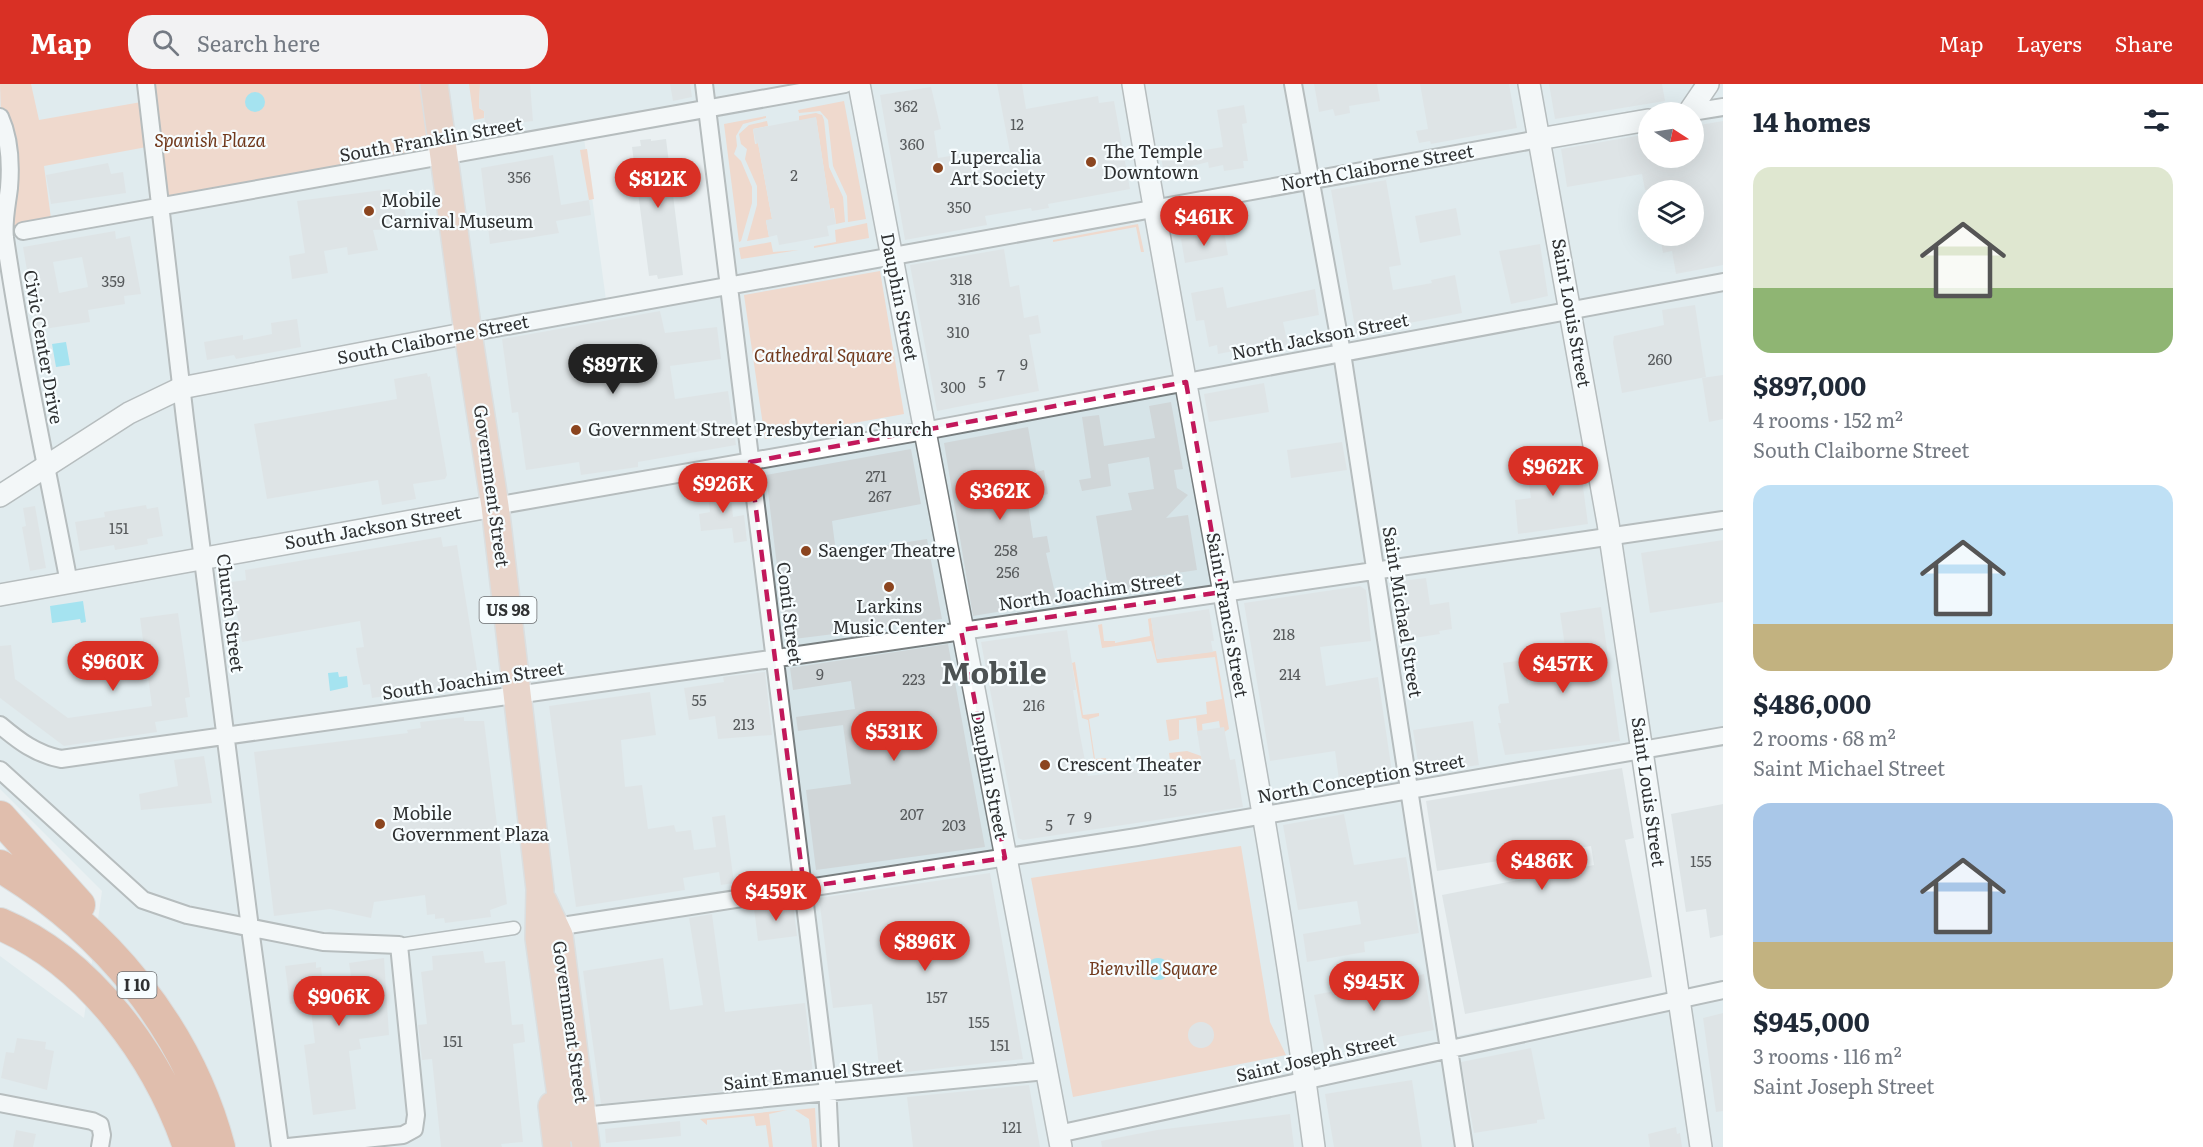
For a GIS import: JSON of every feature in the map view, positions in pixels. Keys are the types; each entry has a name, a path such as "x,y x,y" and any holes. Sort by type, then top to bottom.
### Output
{"highway":[{"path":"0,817 84,910 123,967"},
{"name":"I 10","path":"0,866 63,909 123,967 152,1004 182,1054 204,1101 219,1147"},
{"name":"I 10","path":"0,924 17,931 60,962 116,1017 161,1083 189,1147"}],"main road":[{"name":"Government Street","path":"434,84 446,158 468,333 495,506 519,694 541,897 538,928 532,944 573,1137"},
{"name":"Government Street","path":"538,928 560,942 573,1137"}],"street":[{"name":"Church Street","path":"146,84 181,388 280,1147"},
{"name":"Conti Street","path":"704,84 804,887 828,1094 830,1147"},
{"name":"South Franklin Street","path":"23,231 446,158 845,84"},
{"name":"Dauphin Street","path":"859,84 1060,1141"},
{"name":"Saint Francis Street","path":"1133,84 1262,815 1306,1082 1314,1147"},
{"name":"Saint Michael Street","path":"1293,84 1342,353 1464,1147"},
{"name":"Saint Louis Street","path":"1529,84 1610,536 1701,1147"},
{"path":"1697,102 1708,84"},
{"path":"1704,110 1723,107"},
{"name":"Civic Center Drive","path":"0,117 8,143 10,166 5,235 45,466 69,583"},
{"name":"North Claiborne Street","path":"892,254 1638,122"},
{"name":"South Claiborne Street","path":"0,496 129,413 181,388 892,254"},
{"name":"North Jackson Street","path":"924,431 1723,282"},
{"name":"South Jackson Street","path":"0,595 924,431"},
{"name":"North Joachim Street","path":"961,630 1723,520"},
{"name":"South Joachim Street","path":"0,725 22,743 43,755 61,759 961,630"},
{"name":"North Conception Street","path":"538,928 1005,858 1723,736"},
{"path":"0,770 144,900 187,915 323,942 399,945 538,928"},
{"path":"288,1147 403,1135 414,1129 416,1115 399,945"},
{"name":"Saint Joseph Street","path":"1060,1141 1449,1049 1723,990"},
{"name":"Saint Emanuel Street","path":"573,1137 828,1094 1047,1071"},
{"path":"0,1103 92,1120 100,1125 102,1135 100,1147"}],"highlighted area":[{"path":"1186,382 1222,592 961,630 1005,858 804,887 750,462"}],"shaded area":[{"path":"0,84 1723,84 1723,741 1417,793 1453,1037 1723,980 1723,1147 0,1147 0,956 84,1018 102,891 0,789 0,483 36,458 0,234 4,173 0,150","holes":["702,116 723,278 606,300 584,138"]}],"green space":[{"name":"Spanish Plaza","path":"0,84 31,84 39,120 147,101 146,84 434,84 446,158 160,208 152,146 44,166 52,226 5,235"},
{"path":"469,84 480,84 479,108 484,111 484,118 474,120"},
{"path":"844,101 866,219 848,222 847,196 833,166 828,120 820,111 799,113 798,110"},
{"path":"816,113 822,115 824,120 829,167 843,197 845,222 836,224 834,208 830,209 816,118 799,121 799,116"},
{"path":"766,116 766,118 743,124 736,136 737,146 734,154 741,161 752,187 752,203 739,242 724,124"},
{"path":"767,121 768,126 753,129 755,144 758,143 772,219 766,221 769,237 747,241 757,205 757,186 745,159 747,149 741,144 739,134 749,125"},
{"path":"587,149 594,199 589,200 580,150"},
{"path":"867,223 869,238 814,248 814,246 836,242 835,230"},
{"path":"1138,224 1144,252 1141,252 1136,227 1053,242 1053,240"},
{"path":"771,242 773,252 799,250 741,259 739,248"},
{"name":"Cathedral Square","path":"880,271 904,414 765,439 744,295"},
{"path":"1151,618 1157,659 1216,651 1229,729 1221,734 1219,721 1202,724 1203,735 1198,736 1196,718 1179,720 1179,739 1169,741 1166,720 1207,714 1206,702 1222,699 1215,657 1157,663 1151,641 1102,648 1098,625 1102,624 1104,641 1115,641 1115,643 1150,636 1148,619"},
{"path":"1075,662 1083,715 1099,713 1099,716 1089,719 1095,759 1106,758 1107,766 1095,767 1088,720 1082,718 1072,663"},
{"path":"1187,751 1201,756 1206,762 1171,768 1169,753"},
{"name":"Bienville Square","path":"1241,846 1270,1022 1286,1055 1073,1097 1031,878"},
{"path":"815,1108 817,1147 812,1147 809,1119 795,1110"},
{"path":"787,1110 769,1114 773,1147 769,1147 766,1125 756,1126 754,1116 707,1120 707,1125 700,1119"}],"water":[{"path":"255,92 262,95 265,102 262,109 255,112 248,109 245,102 248,95"},
{"path":"66,342 70,365 56,367 52,344"},
{"path":"83,601 86,622 81,623 80,619 52,623 50,606"},
{"path":"338,672 339,677 347,676 348,687 330,691 328,673"},
{"path":"1158,958 1168,965 1169,969 1162,979 1158,980 1148,973 1147,969 1154,959"}],"building":[{"path":"480,84 530,84 533,121 485,127 484,111 479,108"},
{"path":"670,84 690,84 692,97 673,101"},
{"path":"997,84 1022,84 1026,109 1098,96 1099,103 1114,101 1130,189 1048,204 1049,208 1032,211 1031,208 985,216 987,225 905,240 880,95 931,87 941,129 934,131 938,158 980,151 981,158 1010,152"},
{"path":"1314,84 1377,84 1380,101 1349,106 1350,113 1335,116 1333,109 1319,112"},
{"path":"1420,84 1509,84 1517,128 1431,144 1430,141 1419,143 1416,131 1428,129"},
{"path":"1549,84 1662,84 1665,101 1638,102 1638,105 1555,119"},
{"path":"1244,105 1247,123 1242,124 1248,161 1243,161 1244,168 1224,171 1223,165 1209,168 1208,162 1164,173 1161,157 1223,147 1217,110"},
{"path":"816,117 830,209 833,208 836,224 827,226 829,236 779,245 777,235 769,237 766,220 772,219 758,143 756,144 753,129"},
{"path":"1723,121 1723,265 1676,274 1672,251 1663,253 1662,246 1704,246 1704,180 1643,180 1642,174 1567,187 1561,149 1638,136 1638,168 1704,168 1704,124"},
{"path":"651,139 651,141 666,139 683,275 658,279 657,275 649,276 632,147 641,146 640,140"},
{"path":"553,155 561,205 589,200 591,215 556,221 559,233 490,244 481,168"},
{"path":"108,163 111,174 123,172 126,193 51,204 46,175"},
{"path":"1386,180 1401,265 1389,267 1393,290 1432,283 1431,280 1455,275 1462,313 1356,333 1331,190"},
{"path":"390,189 392,198 403,199 407,222 397,223 397,229 373,230 378,250 348,255 347,247 324,251 328,273 292,279 289,256 305,253 297,201"},
{"path":"1456,208 1461,235 1420,243 1415,216"},
{"path":"115,231 116,239 130,236 141,294 124,296 125,304 88,310 90,322 37,330 23,247","holes":["82,257 88,287 59,293 53,262"]},
{"path":"1224,231 1228,255 1185,263 1181,239"},
{"path":"1540,244 1548,296 1511,304 1499,251"},
{"path":"1004,249 1010,287 1019,285 1024,318 1038,315 1041,333 1029,335 1039,391 937,411 910,265"},
{"path":"1223,287 1227,308 1315,289 1319,315 1283,322 1288,345 1240,354 1239,350 1218,354 1217,345 1209,347 1204,320 1196,321 1191,293"},
{"path":"1695,305 1706,377 1622,393 1613,343 1614,336 1664,325 1662,310"},
{"path":"660,311 665,333 717,327 721,359 670,366 675,399 728,391 736,445 638,462 638,467 581,475 579,462 526,470 518,412 512,413 502,339"},
{"path":"297,319 301,347 236,359 234,355 207,360 204,342 243,335 243,340 272,334 271,323"},
{"path":"427,373 428,377 430,376 447,475 445,479 413,484 416,499 382,505 378,480 267,499 254,424 397,399 394,379"},
{"path":"1723,375 1723,419 1709,422 1702,378"},
{"path":"1264,383 1269,412 1209,422 1204,394"},
{"path":"1171,402 1183,469 1174,470 1177,488 1188,495 1166,518 1188,515 1197,570 1144,578 1145,586 1109,593 1096,516 1132,510 1128,493 1154,489 1149,457 1108,464 1111,486 1082,491 1079,480 1091,478 1082,417 1099,415 1104,446 1155,438 1149,406"},
{"path":"1028,427 1036,472 1044,470 1048,494 1027,498 1033,538 1047,536 1050,552 1046,553 1057,602 973,616 944,443"},
{"path":"1342,442 1347,470 1291,478 1287,450"},
{"path":"911,449 921,504 832,521 836,553 927,539 942,619 869,629 870,634 851,637 850,632 786,640 766,475"},
{"path":"1579,457 1588,524 1518,534 1515,500 1531,498 1526,465"},
{"path":"730,485 733,517 744,515 747,541 734,543 732,528 701,531 699,514 710,512 707,488"},
{"path":"146,505 147,509 158,507 163,536 147,539 148,544 115,550 114,545 80,551 75,522 105,517 104,512"},
{"path":"35,506 46,568 30,571 22,527 26,526 23,508"},
{"path":"441,537 443,547 457,545 479,682 372,698 370,684 363,685 358,662 356,648 364,647 360,621 242,642 231,582 246,580 245,570"},
{"path":"1723,540 1723,602 1650,613 1641,553"},
{"path":"1426,578 1430,605 1449,602 1452,629 1439,631 1440,634 1401,640 1392,582"},
{"path":"1360,586 1366,590 1371,641 1320,647 1326,686 1378,677 1393,779 1340,787 1335,751 1270,761 1244,603"},
{"path":"1601,607 1620,741 1505,755 1498,723 1501,723 1498,707 1500,704 1509,703 1503,663 1524,660 1528,684 1550,681 1546,656 1566,653 1560,613"},
{"path":"1209,609 1214,641 1211,641 1213,652 1157,659 1151,618"},
{"path":"178,613 190,697 185,698 188,717 155,722 157,732 64,746 0,698 0,646 11,645 15,679 68,718 152,706 140,618"},
{"path":"1067,630 1076,690 1073,690 1088,776 1139,770 1140,773 1202,763 1197,731 1224,727 1230,760 1235,759 1243,807 1023,840 1018,838 981,642"},
{"path":"948,644 985,847 816,870 806,790 851,784 843,725 798,731 796,717 855,709 851,681 793,690 790,668"},
{"path":"765,672 772,735 718,739 715,716 689,720 684,688 724,682 723,677"},
{"path":"650,692 656,735 621,740 625,787 642,785 648,829 674,825 676,832 691,830 694,850 716,847 712,817 725,815 734,883 721,885 719,872 683,878 685,890 576,907 549,706"},
{"name":"Mobile Government Plaza","path":"464,717 464,721 484,721 507,904 490,910 491,917 445,923 444,918 435,919 435,914 427,915 425,895 374,902 371,918 330,909 274,916 254,752 408,733 407,730 421,728 420,722"},
{"path":"1473,721 1479,765 1420,774 1413,730"},
{"path":"204,756 212,803 141,810 139,794 178,786 174,760"},
{"path":"1622,768 1634,838 1625,840 1652,977 1465,1014 1442,895 1594,865 1591,846 1437,871 1426,801"},
{"path":"1723,804 1723,935 1710,938 1706,909 1686,912 1671,814"},
{"path":"1344,814 1354,865 1406,857 1419,933 1364,942 1365,952 1307,962 1303,934 1361,924 1357,901 1298,910 1283,825"},
{"path":"990,873 1023,1059 880,1075 872,1004 833,1008 819,898"},
{"path":"793,903 797,936 758,941 754,908"},
{"path":"712,914 725,1012 805,1003 814,1082 601,1104 583,971 663,958 670,1010 703,1005 689,918"},
{"path":"483,951 485,963 505,961 512,1025 523,1024 525,1042 513,1044 523,1142 501,1144 502,1147 441,1147 432,1059 422,1060 418,1025 427,1024 421,972 433,970 432,956"},
{"path":"384,958 389,1035 359,1039 361,1049 349,1051 356,1109 313,1115 304,1045 315,1043 310,1002 290,1004 285,966 316,962 316,968 321,967 323,986 352,982 349,963"},
{"path":"1424,974 1434,1030 1325,1051 1314,995"},
{"path":"1723,1013 1723,1111 1716,1112 1703,1018"},
{"path":"1201,1022 1210,1026 1214,1035 1210,1044 1201,1048 1192,1044 1188,1035 1192,1026"},
{"path":"17,1038 46,1042 45,1049 54,1051 47,1090 1,1078 6,1052 14,1053"},
{"path":"1531,1048 1545,1119 1537,1120 1537,1123 1474,1133 1461,1062"},
{"path":"1412,1080 1422,1147 1334,1147 1325,1094"},
{"path":"1029,1085 1040,1147 913,1147 907,1097"},
{"path":"1290,1114 1294,1147 1102,1147 1101,1141 1157,1130"},
{"path":"680,1121 681,1136 606,1143 605,1129"},
{"path":"1676,1127 1677,1134 1680,1133 1682,1147 1650,1147 1648,1134"},
{"path":"16,1130 36,1134 33,1147 13,1147"}],"place":[{"name":"The Temple Downtown","path":"1091,162"},
{"name":"Lupercalia Art Society","path":"938,168"},
{"name":"Mobile Carnival Museum","path":"369,211"},
{"name":"Government Street Presbyterian Church","path":"576,430"},
{"name":"Saenger Theatre","path":"806,551"},
{"name":"Larkins Music Center","path":"889,587"},
{"name":"Crescent Theater","path":"1045,765"},
{"name":"Mobile Government Plaza","path":"380,824"}],"district":[{"name":"Mobile","path":"994,674"}]}
